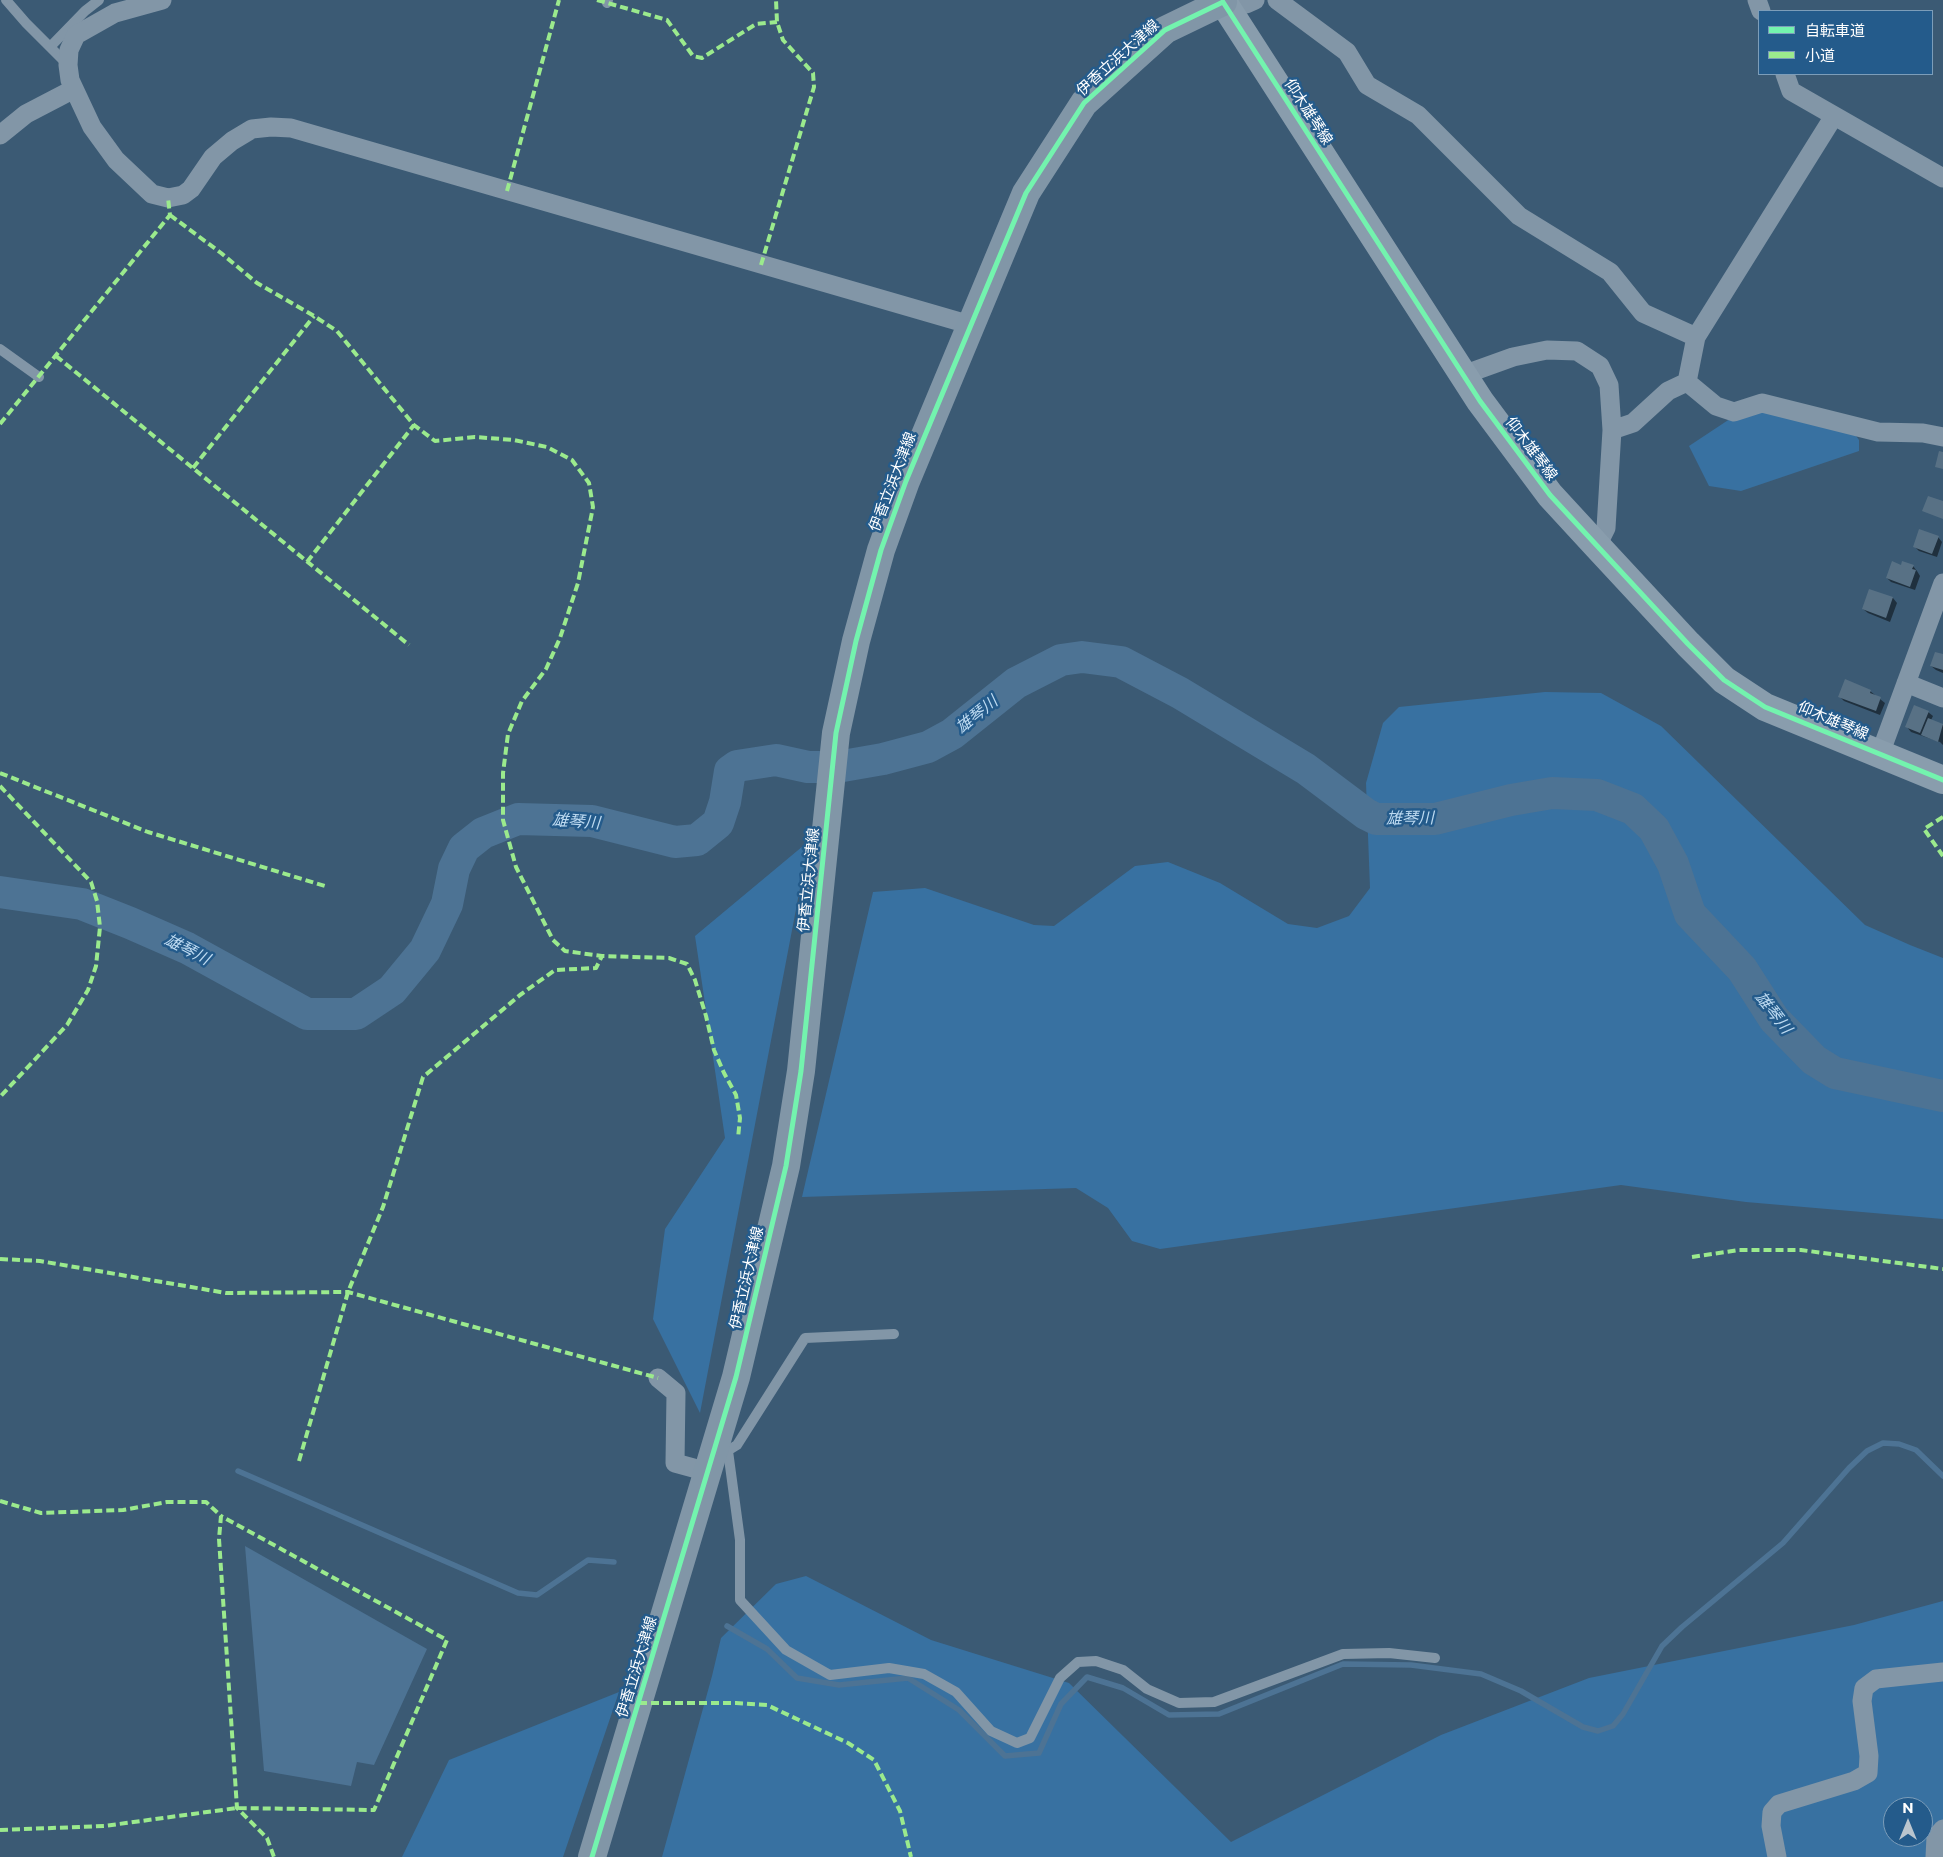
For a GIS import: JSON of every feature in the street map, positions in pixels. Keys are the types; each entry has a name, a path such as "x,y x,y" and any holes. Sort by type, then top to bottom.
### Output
{"main road":[{"name":"伊香立浜大津線","path":"592,1857 716,1461 786,1166 801,1071 836,733 856,642 881,550 896,507 1026,193 1084,103 1165,30 1222,1"},
{"name":"仰木雄琴線","path":"1222,1 1480,401 1550,495 1597,546 1724,680 1765,707 1943,780"}],"street":[{"path":"162,0 115,13 76,35 69,50 68,65 70,80 92,127 116,160 152,194 168,198 183,195 192,189 213,157 232,141 252,129 271,126 291,128 971,325"},
{"path":"1222,1 1246,4 1255,0"},
{"path":"1277,0 1347,52 1367,85 1418,115 1519,216 1610,272 1643,313 1696,337"},
{"path":"1785,75 1791,91 1943,178"},
{"path":"0,135 26,114 74,89"},
{"path":"1687,382 1696,337 1834,116"},
{"path":"1463,375 1513,357 1547,350 1577,351 1600,366 1609,385 1612,430 1606,528 1597,546"},
{"path":"1612,430 1633,423 1668,391 1687,382"},
{"path":"1687,382 1716,406 1734,412 1762,402 1878,432 1923,433 1943,437"},
{"path":"1880,754 1943,583"},
{"path":"1906,683 1943,698"},
{"path":"658,1378 676,1393 675,1463 716,1461"},
{"path":"1777,1857 1771,1826 1772,1812 1779,1804 1854,1781 1868,1773 1869,1756 1862,1701 1864,1688 1876,1679 1943,1672"},
{"path":"1935,1857 1936,1837 1943,1829"}],"lane":[{"path":"6,0 68,65"},
{"path":"50,47 85,11 99,0"},
{"path":"0,349 39,377"},
{"path":"894,1334 805,1338 737,1445 716,1461 740,1540 740,1600 786,1650 830,1675 889,1668 924,1674 956,1692 991,1731 1017,1743 1030,1738 1060,1678 1078,1662 1096,1661 1123,1670 1147,1689 1179,1703 1214,1702 1343,1654 1389,1653 1435,1658"}],"shaded area":[{"path":"1782,399 1823,409 1847,423 1859,440 1859,451 1741,491 1709,486 1689,446 1754,403"},
{"path":"1545,692 1601,693 1661,726 1865,925 1943,958 1943,1219 1746,1202 1621,1185 1160,1249 1132,1241 1108,1208 1076,1188 802,1197 873,892 925,888 1034,925 1054,926 1135,866 1168,862 1220,883 1288,924 1317,928 1349,916 1370,888 1366,783 1383,723 1399,707"},
{"path":"809,841 700,1413 653,1319 665,1229 725,1138 695,936"},
{"path":"245,1546 427,1649 374,1765 357,1762 351,1786 264,1771"},
{"path":"806,1576 931,1640 1069,1683 1231,1842 1441,1735 1589,1678 1854,1625 1943,1601 1943,1857 662,1857 721,1638 776,1584"},
{"path":"619,1692 563,1857 402,1857 449,1760"}],"building":[{"path":"1939,451 1943,452 1943,469 1935,467"},
{"path":"1928,496 1943,501 1943,519 1922,511"},
{"path":"1919,529 1939,536 1932,554 1913,547"},
{"path":"1892,561 1901,565 1902,561 1914,565 1912,569 1916,570 1910,587 1886,578"},
{"path":"1869,589 1893,597 1886,618 1862,609"},
{"path":"1935,652 1943,654 1943,670 1930,666"},
{"path":"1845,679 1871,690 1870,693 1881,697 1876,711 1838,697"},
{"path":"1914,705 1929,711 1920,733 1905,727"},
{"path":"1928,718 1943,724 1938,742 1921,735"}],"waterway":[{"name":"雄琴川","path":"0,892 82,904 130,923 187,948 307,1014 356,1014 392,990 425,950 447,904 454,869 464,848 483,833 518,819 592,821 675,842 697,840 718,823 725,802 730,771 737,766 776,760 808,767 837,767 883,759 928,747 952,734 1016,683 1061,660 1082,657 1121,662 1180,693 1306,769 1366,814 1376,819 1435,819 1511,800 1552,793 1597,795 1633,809 1654,829 1673,864 1690,914 1742,969 1774,1019 1814,1060 1835,1073 1943,1096"},
{"path":"727,1626 767,1649 797,1678 839,1685 908,1678 959,1710 1005,1756 1039,1753 1061,1704 1087,1677 1123,1688 1169,1715 1219,1714 1343,1664 1411,1665 1481,1674 1521,1691 1583,1727 1598,1731 1613,1726 1623,1714 1662,1646 1682,1627 1783,1543 1849,1468 1867,1451 1883,1443 1899,1444 1916,1450 1943,1476"},
{"path":"238,1471 518,1593 537,1595 588,1560 614,1562"}],"marked path":[{"path":"507,191 559,0"},
{"path":"597,0 667,20 693,56 702,58 756,24 777,22"},
{"path":"761,265 814,87 813,73 783,40 777,22 776,0"},
{"path":"0,424 170,215 168,198"},
{"path":"170,215 257,283 337,331 414,425 435,441 475,437 514,440 547,447 572,460 589,483 593,507 578,583 560,638 546,669 522,701 508,734 503,773 503,820 516,867 553,940 565,951 602,956 669,958 687,964 695,980 714,1050 736,1095 740,1118 738,1138"},
{"path":"193,468 314,316"},
{"path":"56,356 409,645"},
{"path":"307,562 414,425"},
{"path":"0,773 148,832 325,886"},
{"path":"0,786 91,882 97,901 100,927 96,966 88,990 67,1025 0,1097"},
{"path":"1943,817 1924,829 1943,856"},
{"path":"299,1461 348,1292 383,1207 423,1077 520,995 555,970 596,968 602,956"},
{"path":"1692,1257 1739,1250 1801,1250 1943,1269"},
{"path":"0,1259 40,1261 226,1293 348,1292 658,1378"},
{"path":"0,1501 41,1513 123,1510 167,1502 206,1502 221,1516 219,1539 237,1808 267,1838 274,1857"},
{"path":"0,1830 104,1826 237,1808 374,1810 447,1640 221,1516"},
{"path":"639,1703 736,1703 767,1705 848,1743 874,1760 900,1811 911,1857"}],"cycle path":[{"path":"592,1857 736,1377 786,1166 801,1071 836,733 856,641 881,550 906,481 1026,193 1084,103 1165,30 1223,2 1480,401 1550,495 1688,644 1724,680 1765,707 1943,780"}]}
